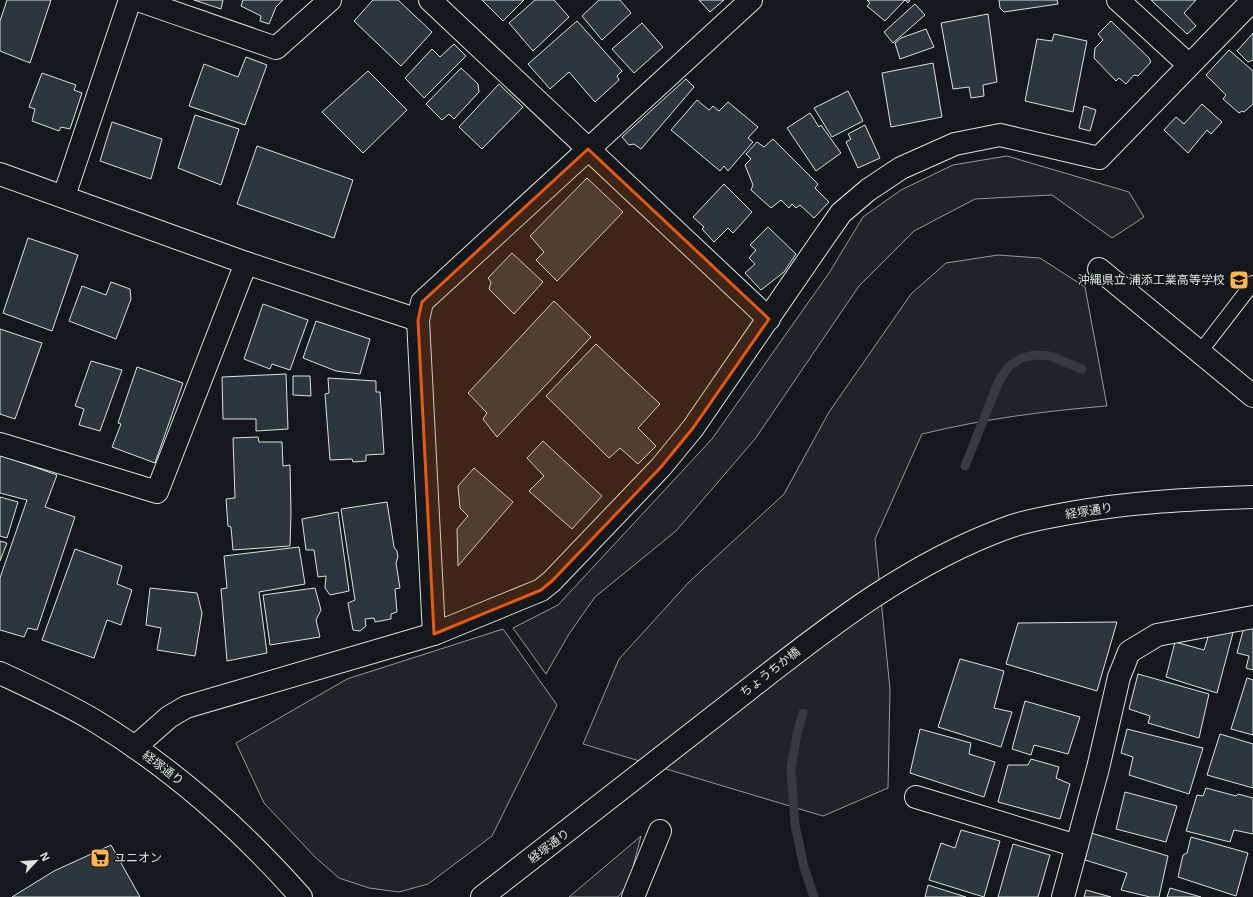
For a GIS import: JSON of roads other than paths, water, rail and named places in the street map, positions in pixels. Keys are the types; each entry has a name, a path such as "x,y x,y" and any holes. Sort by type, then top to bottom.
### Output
{"street":[{"path":"64,196 130,0"},
{"path":"138,0 276,48 330,0"},
{"path":"430,0 769,319"},
{"path":"434,634 418,320 422,302 751,0"},
{"path":"1118,0 1189,65"},
{"path":"135,747 169,717 186,707 434,634 542,590 670,456 694,428 842,214 868,190 901,168 955,144 1000,135 1099,158 1253,0"},
{"path":"0,174 246,263 418,320"},
{"path":"0,444 157,492 246,263"},
{"path":"1099,269 1253,396"},
{"name":"経塚通り","path":"933,560 1010,527 1043,518 1102,507 1214,498 1253,497"},
{"name":"ちょうちか橋","path":"615,796 824,630 874,596 933,560"},
{"path":"1063,897 1119,678 1129,652 1157,635 1253,617"},
{"name":"経塚通り","path":"0,673 93,720 135,747 185,784 228,822 273,866 301,897"},
{"name":"経塚通り","path":"482,897 615,796"},
{"path":"916,797 1077,846"},
{"path":"633,897 660,831"}],"lane":[{"path":"1200,352 1253,282"}],"waterway":[{"path":"965,466 999,381 1009,366 1022,358 1034,355 1050,356 1082,369"},
{"path":"803,713 797,734 791,768 795,825 804,867 814,897"}],"place":[{"name":"沖縄県立 浦添工業高等学校","path":"1239,280"},
{"name":"ユニオン","path":"100,858"}]}
